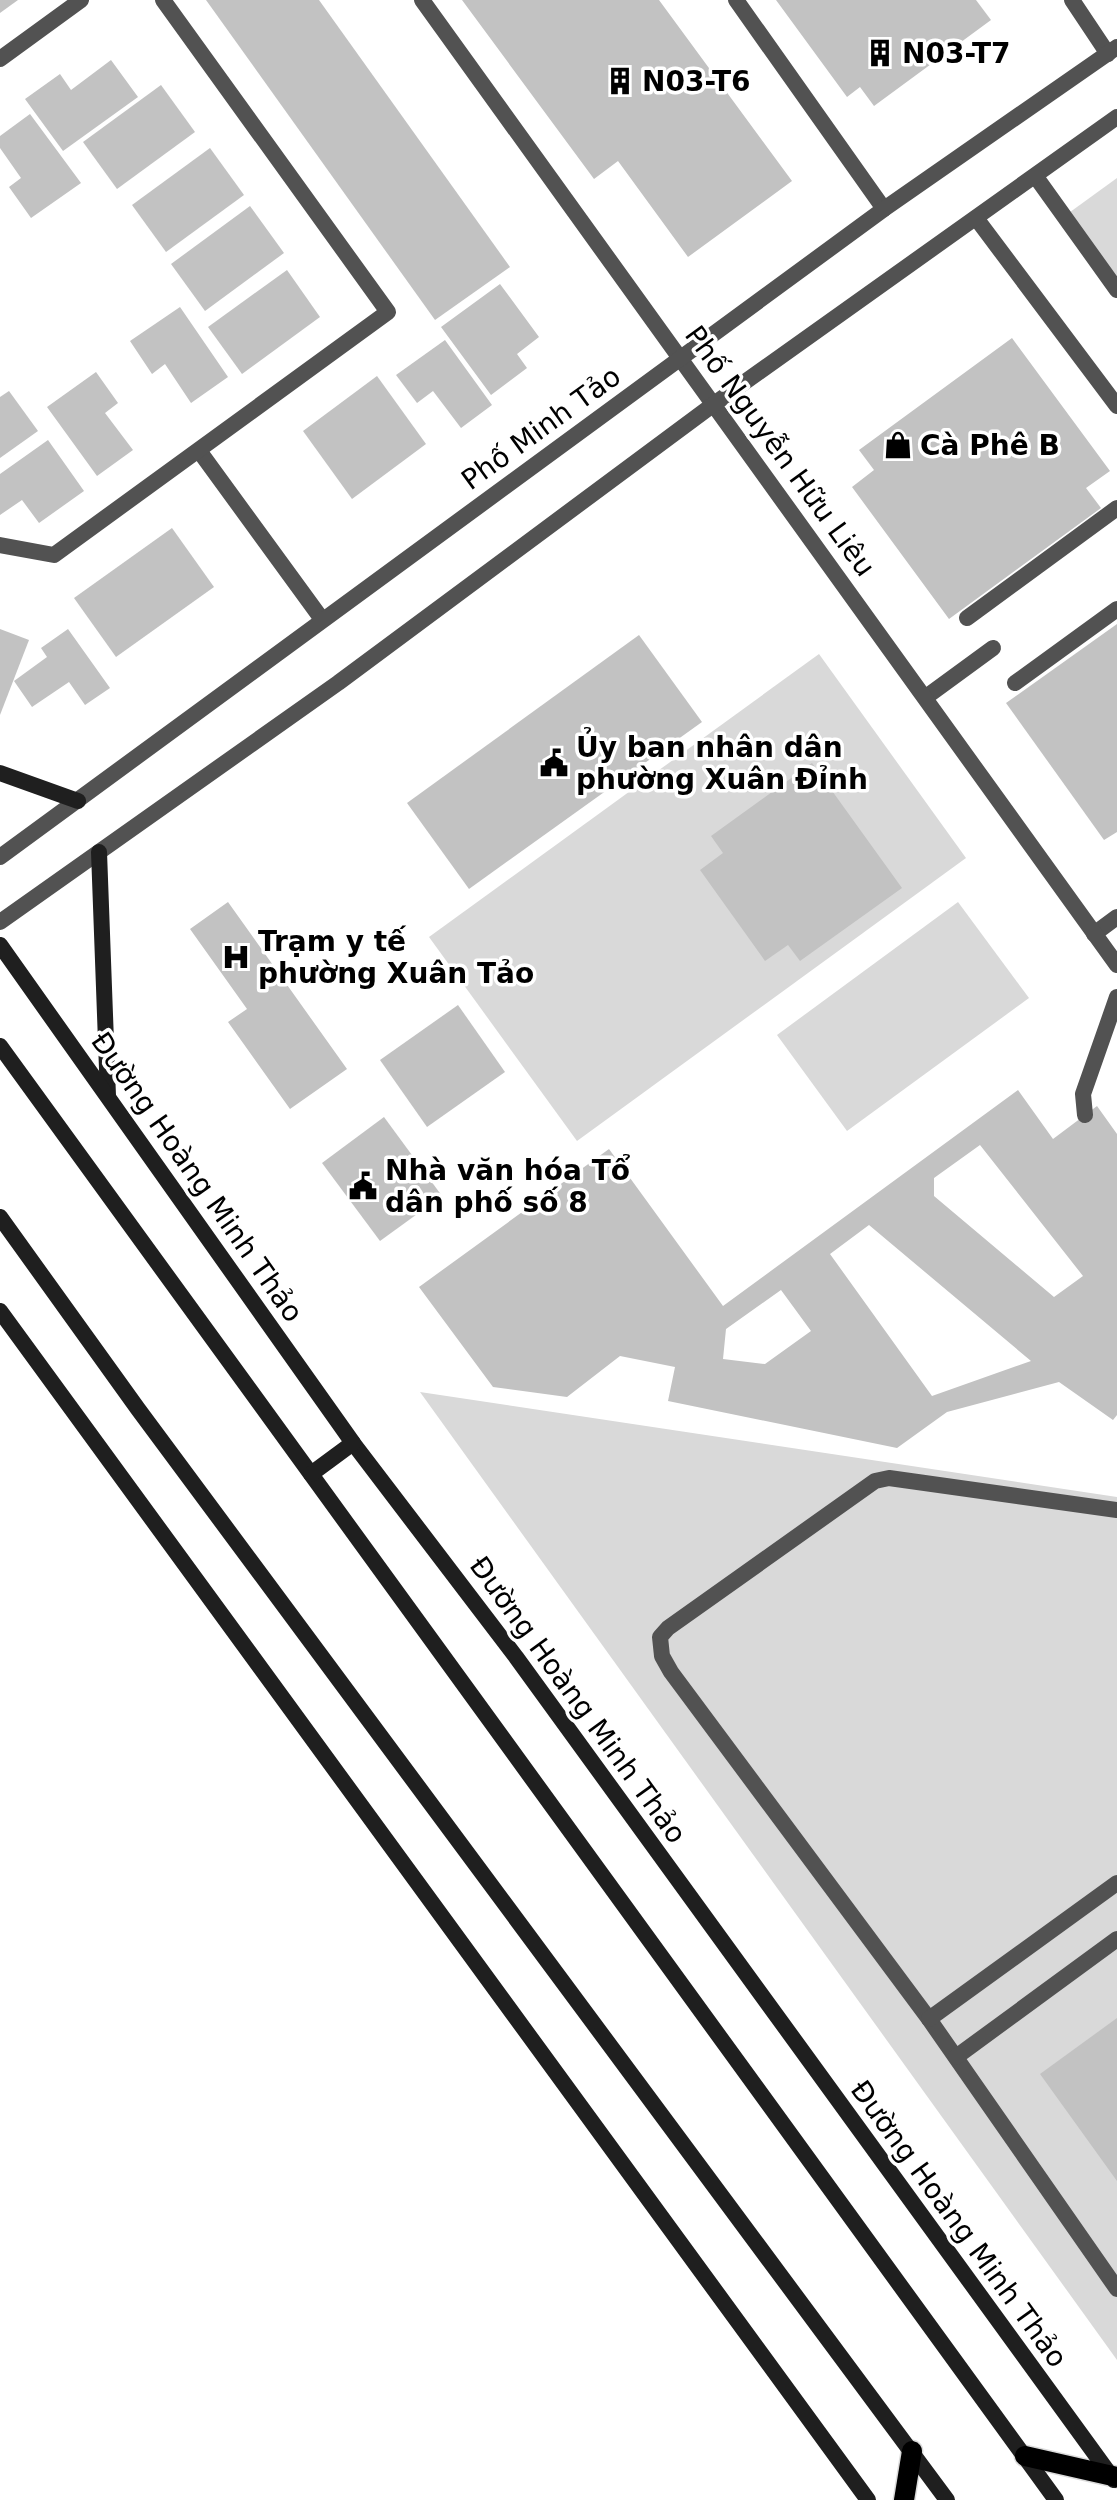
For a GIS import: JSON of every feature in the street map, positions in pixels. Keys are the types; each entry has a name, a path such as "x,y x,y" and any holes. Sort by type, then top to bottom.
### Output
{"main road":[{"path":"0,773 78,801"},
{"path":"99,852 108,1098"},
{"name":"Đường Hoàng Minh Thảo","path":"0,945 353,1443 526,1670 1115,2479"},
{"path":"0,1046 1056,2500"},
{"path":"2,1225 947,2500"},
{"path":"0,1311 868,2500"},
{"path":"311,1474 353,1443"},
{"path":"904,2500 912,2451"},
{"path":"1025,2456 1115,2479"}],"street":[{"path":"0,59 81,0"},
{"path":"0,545 54,555 200,452 388,312 163,0"},
{"name":"Phố Nguyễn Hữu Liêu","path":"422,0 1117,965"},
{"path":"736,0 884,209"},
{"path":"1072,0 1113,51"},
{"name":"Phố Minh Tảo","path":"0,857 321,618 884,209 1113,51"},
{"path":"0,922 338,683 714,404 1117,117"},
{"path":"1036,177 1117,290"},
{"path":"976,218 1117,406"},
{"path":"200,452 321,618"},
{"path":"967,618 1117,508"},
{"path":"1015,683 1117,609"},
{"path":"926,697 993,648"},
{"path":"1094,934 1117,917"},
{"path":"1085,1115 1083,1094 1117,997"},
{"path":"1117,1510 889,1478 875,1481 680,1619 660,1637 662,1656 671,1672 929,2019 1117,2289"},
{"path":"929,2019 1117,1883"},
{"path":"956,2057 1117,1939"}],"shaded area":[{"path":"1117,178 1117,286 1066,215"},
{"path":"819,654 966,858 577,1141 429,937"},
{"path":"958,902 1029,998 847,1131 777,1035"},
{"path":"420,1392 1117,1497 1117,2360"}],"building":[{"path":"0,0 18,0 0,13"},
{"path":"206,0 319,0 510,267 435,320"},
{"name":"N03-T6","path":"462,0 659,0 792,181 688,257 618,161 594,179"},
{"name":"N03-T7","path":"776,0 976,0 991,20 874,106 860,87 847,97"},
{"path":"111,60 138,97 63,151 25,99 60,74 71,90"},
{"path":"161,85 195,132 117,189 83,142"},
{"path":"30,114 81,183 31,218 9,187 21,178 0,148 0,136"},
{"path":"210,148 244,195 166,252 132,205"},
{"path":"250,206 284,253 205,311 171,264"},
{"path":"287,270 320,317 242,374 208,327"},
{"path":"500,284 539,337 517,354 527,368 491,395 441,327"},
{"path":"180,307 228,377 191,403 165,364 152,374 130,341"},
{"path":"1012,338 1110,471 1086,488 1101,508 949,619 852,487 874,470 859,450"},
{"path":"445,340 492,405 461,428 433,391 417,403 396,375"},
{"path":"96,372 118,403 105,413 133,450 97,476 47,407"},
{"path":"377,376 426,444 352,499 303,431"},
{"path":"9,391 38,431 0,458 0,397"},
{"path":"48,440 84,491 39,523 22,500 0,515 0,474"},
{"path":"172,528 214,587 116,657 74,598"},
{"path":"1117,624 1117,832 1104,840 1006,703"},
{"path":"0,629 29,640 0,715"},
{"path":"68,629 110,688 85,705 69,682 32,707 14,681 47,657 41,648"},
{"name":"Ủy ban nhân dân phường Xuân Đỉnh","path":"639,635 702,722 469,889 407,803"},
{"path":"812,763 902,888 800,961 788,945 765,961 700,870 723,853 711,836"},
{"path":"228,902 347,1069 290,1109 228,1022 247,1009 190,929"},
{"path":"458,1005 505,1072 427,1127 380,1060"},
{"path":"1018,1090 1053,1139 1097,1106 1117,1134 1117,1415 1113,1420 1059,1382 947,1412 897,1448 668,1401 675,1367 620,1356 567,1397 493,1387 419,1287 609,1149 723,1306","holes":["980,1145 1083,1276 1054,1297 934,1196 934,1178","869,1225 1031,1361 932,1396 830,1254","781,1290 811,1331 765,1364 723,1359 726,1329"]},
{"path":"384,1117 442,1196 380,1241 322,1163"},
{"path":"1117,2018 1117,2181 1040,2074"}],"place":[{"name":"N03-T7","path":"880,53"},
{"name":"N03-T6","path":"620,81"},
{"name":"Cà Phê B","path":"898,445"},
{"name":"Ủy ban nhân dân phường Xuân Đỉnh","path":"554,763"},
{"name":"Trạm y tế phường Xuân Tảo","path":"236,957"},
{"name":"Nhà văn hóa Tổ dân phố số 8","path":"363,1186"}]}
